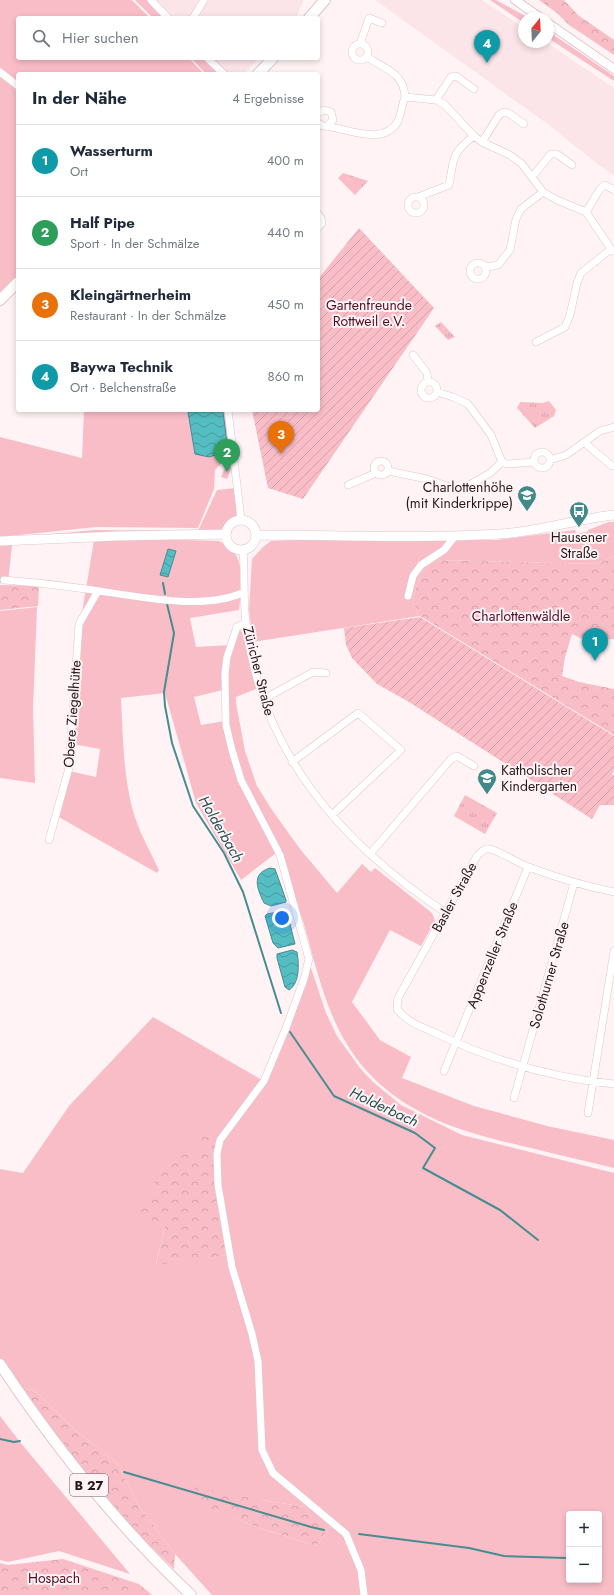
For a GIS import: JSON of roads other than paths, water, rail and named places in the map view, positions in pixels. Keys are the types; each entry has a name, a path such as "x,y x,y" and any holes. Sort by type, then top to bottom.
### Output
{"main road":[{"path":"312,15 317,0"},
{"path":"312,15 325,0"},
{"path":"260,72 271,60"},
{"path":"0,300 16,284"},
{"path":"257,535 455,536 501,534 534,530 614,515"},
{"path":"241,519 255,527 257,535 253,545 243,550 233,548 226,539 229,525 241,519"},
{"path":"0,540 226,534"},
{"name":"B 27","path":"0,1364 45,1430 102,1501 191,1595"}],"street":[{"path":"150,0 166,16"},
{"path":"194,16 204,0"},
{"path":"515,0 532,12"},
{"path":"360,44 367,47 369,52 367,57 360,60 353,56 353,48 360,44 369,18 382,22"},
{"path":"554,26 614,69"},
{"path":"320,124 361,134 375,135 384,134 393,127 398,120 404,97 404,88 399,78 392,71 367,57"},
{"path":"209,60 222,72"},
{"path":"0,72 16,84"},
{"path":"436,100 451,77 456,76 474,88"},
{"path":"404,97 436,100 444,104 456,115 474,136 482,142 510,155 522,164 543,192 586,212 613,250 582,273 577,283 570,315 565,327 536,342"},
{"path":"320,112 324,110 331,112 333,120 328,126"},
{"path":"482,142 499,115 504,112 508,113 524,124"},
{"path":"418,197 449,185 455,154 462,144 474,136"},
{"path":"532,177 551,154 558,154 572,165"},
{"path":"586,212 600,189 605,185 614,190"},
{"path":"486,267 498,265 510,250 516,219 521,209 543,192"},
{"path":"413,355 427,373 428,382"},
{"path":"428,382 422,386 422,394 426,398 432,398 437,392"},
{"path":"428,382 435,385 437,392"},
{"path":"437,392 468,404 491,435 502,462 507,464 534,462"},
{"path":"228,412 241,519"},
{"path":"550,460 546,453 541,452 536,454 534,462 537,467 546,467 550,460 566,455 600,431 614,427"},
{"path":"585,442 612,466 614,466"},
{"path":"376,473 374,466 379,461 386,462 388,471"},
{"path":"348,485 376,473 382,475 388,471 427,479 456,489 464,488 490,473 502,462"},
{"path":"408,596 413,576 421,565 444,550 455,536"},
{"name":"Züricher Straße","path":"243,550 246,623 251,654 270,720 292,762 316,797 344,830 370,854 446,913"},
{"path":"4,580 45,583 190,602 210,601 244,592"},
{"name":"Obere Ziegelhütte","path":"49,840 69,768 79,624 98,591"},
{"path":"246,623 237,627 227,657 225,674 226,725 241,780 280,855 309,959 294,1007 264,1081 220,1140 216,1154 218,1186 232,1267 252,1334 258,1361 262,1450 273,1473 346,1534 361,1570 364,1595"},
{"path":"264,700 313,672 326,672"},
{"path":"292,762 358,713 401,750 332,815"},
{"path":"370,854 451,759 458,756 474,766"},
{"name":"Basler Straße","path":"614,892 574,883 528,867 490,849 482,850 477,856 398,998 397,1009 404,1018 456,1043 523,1066 594,1082 614,1084"},
{"name":"Appenzeller Straße","path":"456,1043 528,867"},
{"name":"Solothurner Straße","path":"523,1066 574,883"},
{"path":"588,1113 614,951"},
{"path":"444,1071 456,1043"},
{"path":"514,1098 523,1066"}],"water":[{"path":"188,412 223,412 228,451 209,457 195,454"},
{"path":"168,549 176,551 168,577 160,575"},
{"path":"270,868 275,869 286,900 286,902 271,906 264,903 257,883 260,874"},
{"path":"284,911 287,912 295,944 278,948 273,943 265,916 267,914"},
{"path":"292,950 297,952 298,973 293,987 289,990 285,987 277,954"}],"waterway":[{"path":"163,583 165,594"},
{"name":"Holderbach","path":"167,604 174,633 164,692 172,743 193,806 224,853 243,892 281,1013"},
{"name":"Holderbach","path":"290,1032 334,1096 415,1133 435,1148 423,1168 500,1210 538,1240"},
{"path":"0,1439 14,1442 20,1441"},
{"path":"124,1472 324,1530"},
{"path":"359,1534 469,1548 504,1556 566,1558"}],"place":[{"name":"Baywa Technik","path":"487,63"},
{"name":"Kleingärtnerheim","path":"281,454"},
{"name":"Half Pipe","path":"227,472"},
{"name":"Charlottenhöhe (mit Kinderkrippe)","path":"527,512"},
{"name":"Hausener Straße","path":"579,528"},
{"name":"Wasserturm","path":"595,661"},
{"name":"Katholischer Kindergarten","path":"487,795"}],"park label":[{"name":"Gartenfreunde Rottweil e.V.","path":"369,314"},
{"name":"Charlottenwäldle","path":"521,616"},
{"name":"Hospach","path":"54,1578"}]}
